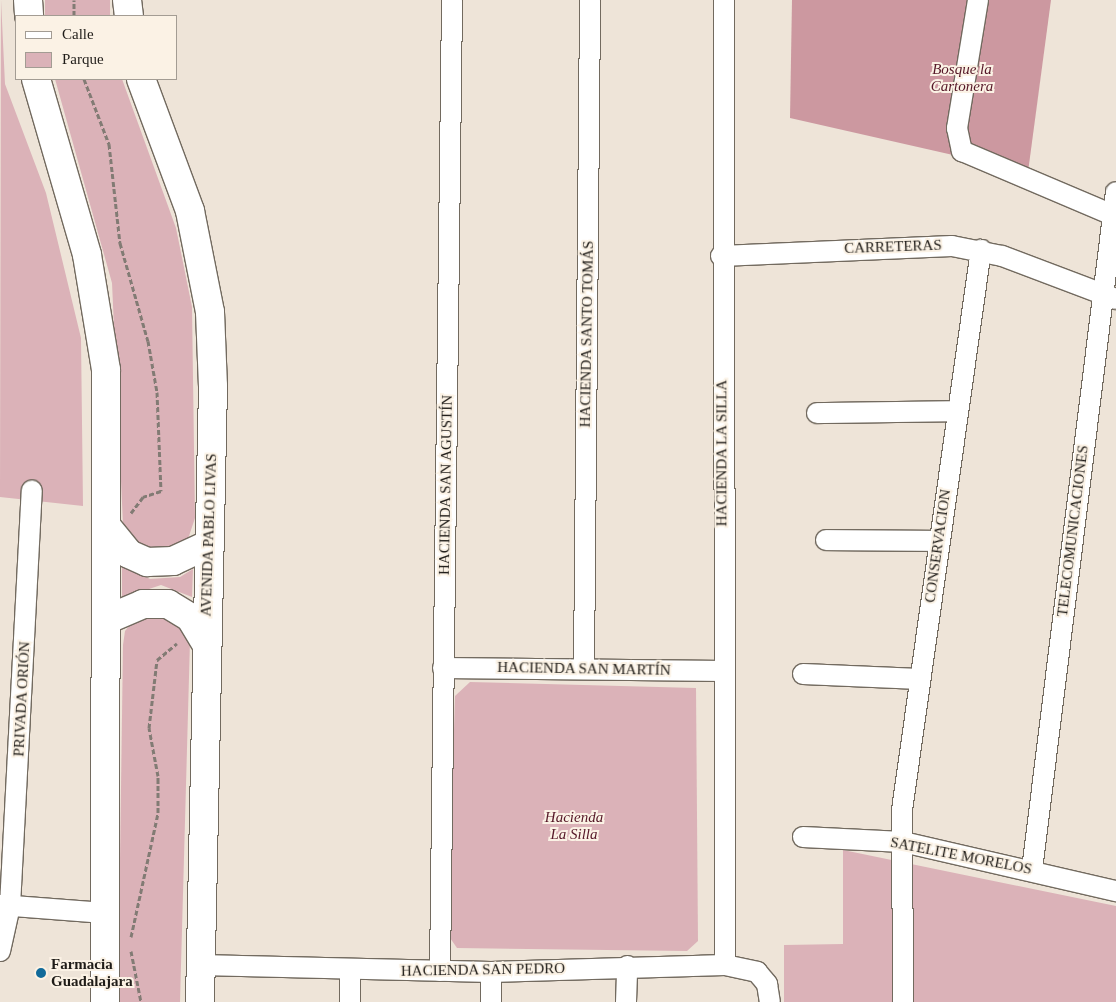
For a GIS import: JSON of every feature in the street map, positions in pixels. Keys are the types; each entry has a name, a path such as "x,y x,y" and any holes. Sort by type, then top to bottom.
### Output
{"main road":[{"path":"28,0 29,15"},
{"path":"127,0 129,15"},
{"path":"36,80 87,254 103,334 120,524 129,554 148,562 173,561 209,544"},
{"name":"AVENIDA PABLO LIVAS","path":"141,80 190,211 208,297 213,386 206,644 200,1002"},
{"path":"105,1002 108,619 120,524"},
{"path":"108,619 143,604 168,604 190,617 206,644"}],"street":[{"name":"HACIENDA SAN AGUSTÍN","path":"440,970 452,0"},
{"name":"HACIENDA SANTO TOMÁS","path":"584,667 590,0"},
{"name":"HACIENDA LA SILLA","path":"724,0 721,256 725,965"},
{"path":"978,0 957,128 962,151 1113,215"},
{"name":"TELECOMUNICACIONES","path":"1032,870 1109,296 1116,192"},
{"name":"CARRETERAS","path":"721,256 920,244 981,250 1109,296"},
{"name":"CONSERVACION","path":"903,1002 902,810 938,541 981,250"},
{"path":"817,413 958,411"},
{"name":"PRIVADA ORIÓN","path":"0,951 5,906 8,817 32,491"},
{"path":"826,540 938,541"},
{"name":"HACIENDA SAN MARTÍN","path":"444,668 584,667 724,671"},
{"path":"803,674 920,679"},
{"name":"SATELITE MORELOS","path":"803,837 903,842 1032,870 1116,892"},
{"path":"5,906 105,913"},
{"name":"HACIENDA SAN PEDRO","path":"200,965 350,971 440,970 492,972 627,966 725,965 749,969 763,977 770,1002"},
{"path":"626,1002 627,966"},
{"path":"350,971 350,1002"},
{"path":"491,1002 492,972"}],"path":[{"path":"74,0 74,15"},
{"path":"84,80 109,144 120,244 148,341 157,392 161,491 142,497 120,524"},
{"path":"141,1002 130,946 158,813 158,776 149,728 157,660 172,652 177,635"}],"green space":[{"path":"1,0 5,84 46,193 81,338 83,506 0,497"},
{"path":"45,0 110,0 110,15 45,15"},
{"name":"Bosque la Cartonera","path":"792,0 1051,0 1028,172 790,118"},
{"path":"55,80 122,80 176,228 192,307 195,518 188,539 166,552 137,545 123,525 112,283"},
{"path":"122,565 150,579 180,577 193,569 192,597 161,585 122,598"},
{"path":"154,613 180,622 190,641 180,1002 118,1002 123,645 125,631 133,621"},
{"name":"Hacienda La Silla","path":"470,682 696,688 698,941 687,951 457,948 448,935 455,696"},
{"path":"843,850 1116,906 1116,1002 784,1002 784,945 843,944"}],"place":[{"name":"Farmacia Guadalajara","path":"41,973"}]}
